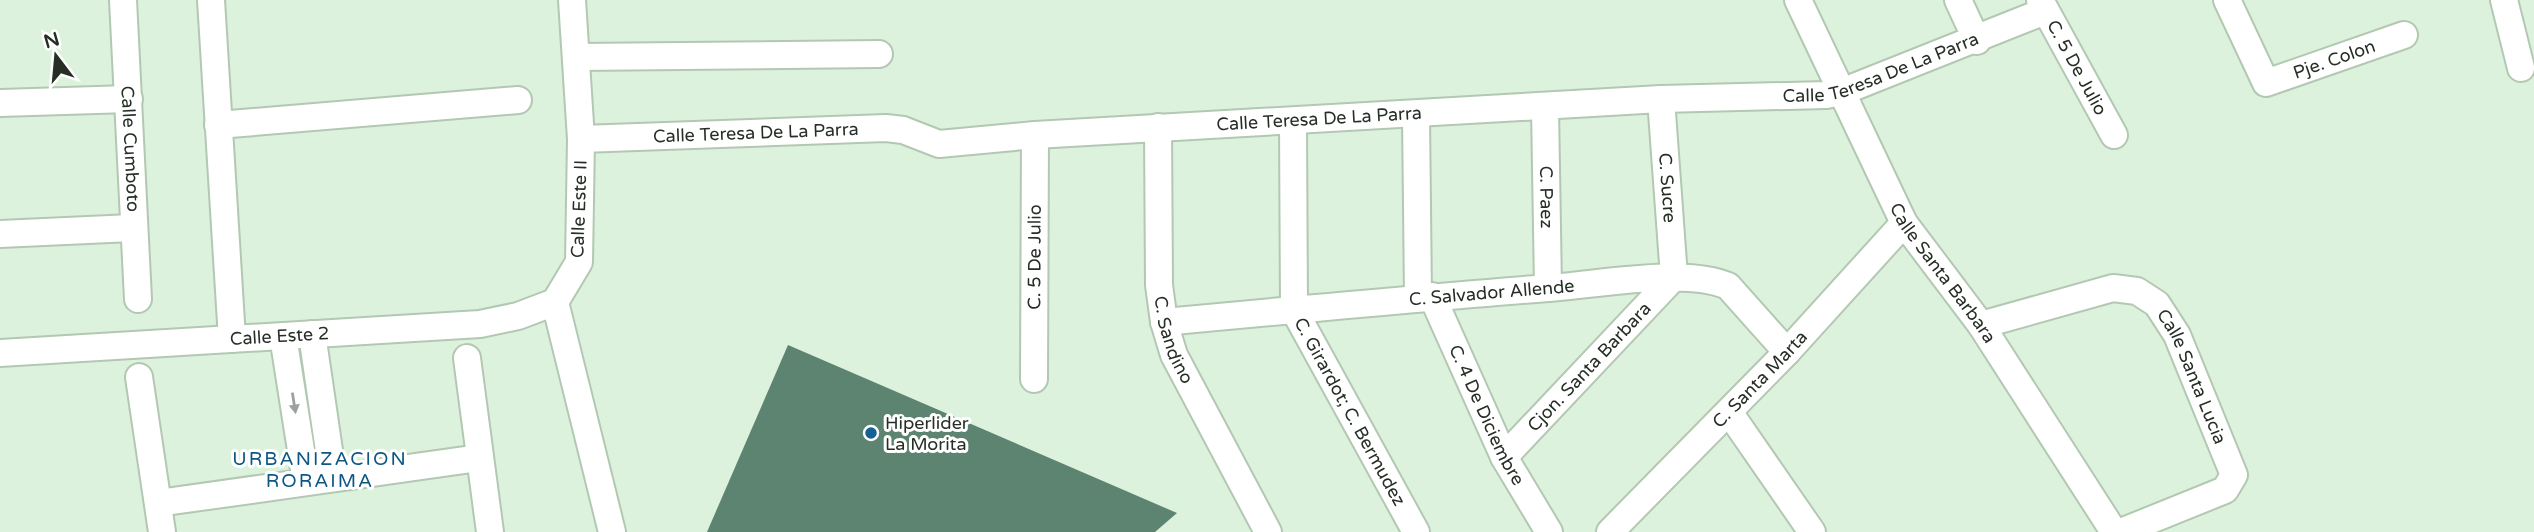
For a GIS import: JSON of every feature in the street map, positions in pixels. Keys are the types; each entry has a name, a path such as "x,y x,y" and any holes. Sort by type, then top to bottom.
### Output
{"street":[{"name":"Calle Cumboto","path":"123,0 132,228 138,299"},
{"path":"211,0 232,339"},
{"name":"Calle Este II","path":"555,302 579,262 581,139 572,0"},
{"name":"Calle Santa Barbara","path":"1798,0 1844,91 1904,223 1981,325 2123,531"},
{"path":"1958,0 1977,41"},
{"name":"Pje. Colon","path":"2227,0 2266,83 2404,35"},
{"path":"2504,0 2521,68"},
{"name":"Calle Teresa De La Parra","path":"581,139 886,128 939,144 1158,127 1545,108 1661,99 1826,95 1844,91 1977,41 2042,6"},
{"name":"C. 5 De Julio","path":"2042,6 2114,135"},
{"path":"576,57 879,54"},
{"path":"0,103 129,99"},
{"name":"C. Sucre","path":"1661,99 1674,277"},
{"path":"218,125 519,100"},
{"name":"C. Paez","path":"1545,108 1548,288"},
{"name":"C. 4 De Diciembre","path":"1416,115 1425,297 1504,457 1549,532"},
{"name":"C. Girardot; C. Bermudez","path":"1293,122 1294,310 1416,532"},
{"name":"C. Sandino","path":"1158,127 1159,285 1164,322 1174,355 1268,532"},
{"name":"C. 5 De Julio","path":"1034,379 1035,135"},
{"name":"C. Santa Marta","path":"1610,532 1787,352 1904,223"},
{"path":"0,234 132,228"},
{"name":"C. Salvador Allende","path":"1164,322 1674,277 1718,281 1728,286 1787,352"},
{"name":"Cjon. Santa Barbara","path":"1504,457 1674,277"},
{"name":"Calle Santa Lucia","path":"1981,325 2113,288 2137,291 2157,303 2177,335 2234,475 2225,490 2123,531"},
{"path":"555,302 612,532"},
{"name":"Calle Este 2","path":"0,353 480,324 518,316 555,302"},
{"path":"312,334 332,478"},
{"path":"283,336 306,482"},
{"path":"467,358 478,458 490,532"},
{"path":"139,377 162,532"},
{"path":"1729,412 1812,532"},
{"path":"158,503 478,458"}],"building":[{"name":"Hiperlider La Morita","path":"788,345 1177,513 1155,532 707,532"}],"place":[{"name":"Hiperlider La Morita","path":"871,433"}],"district":[{"name":"URBANIZACION RORAIMA","path":"320,470"}]}
